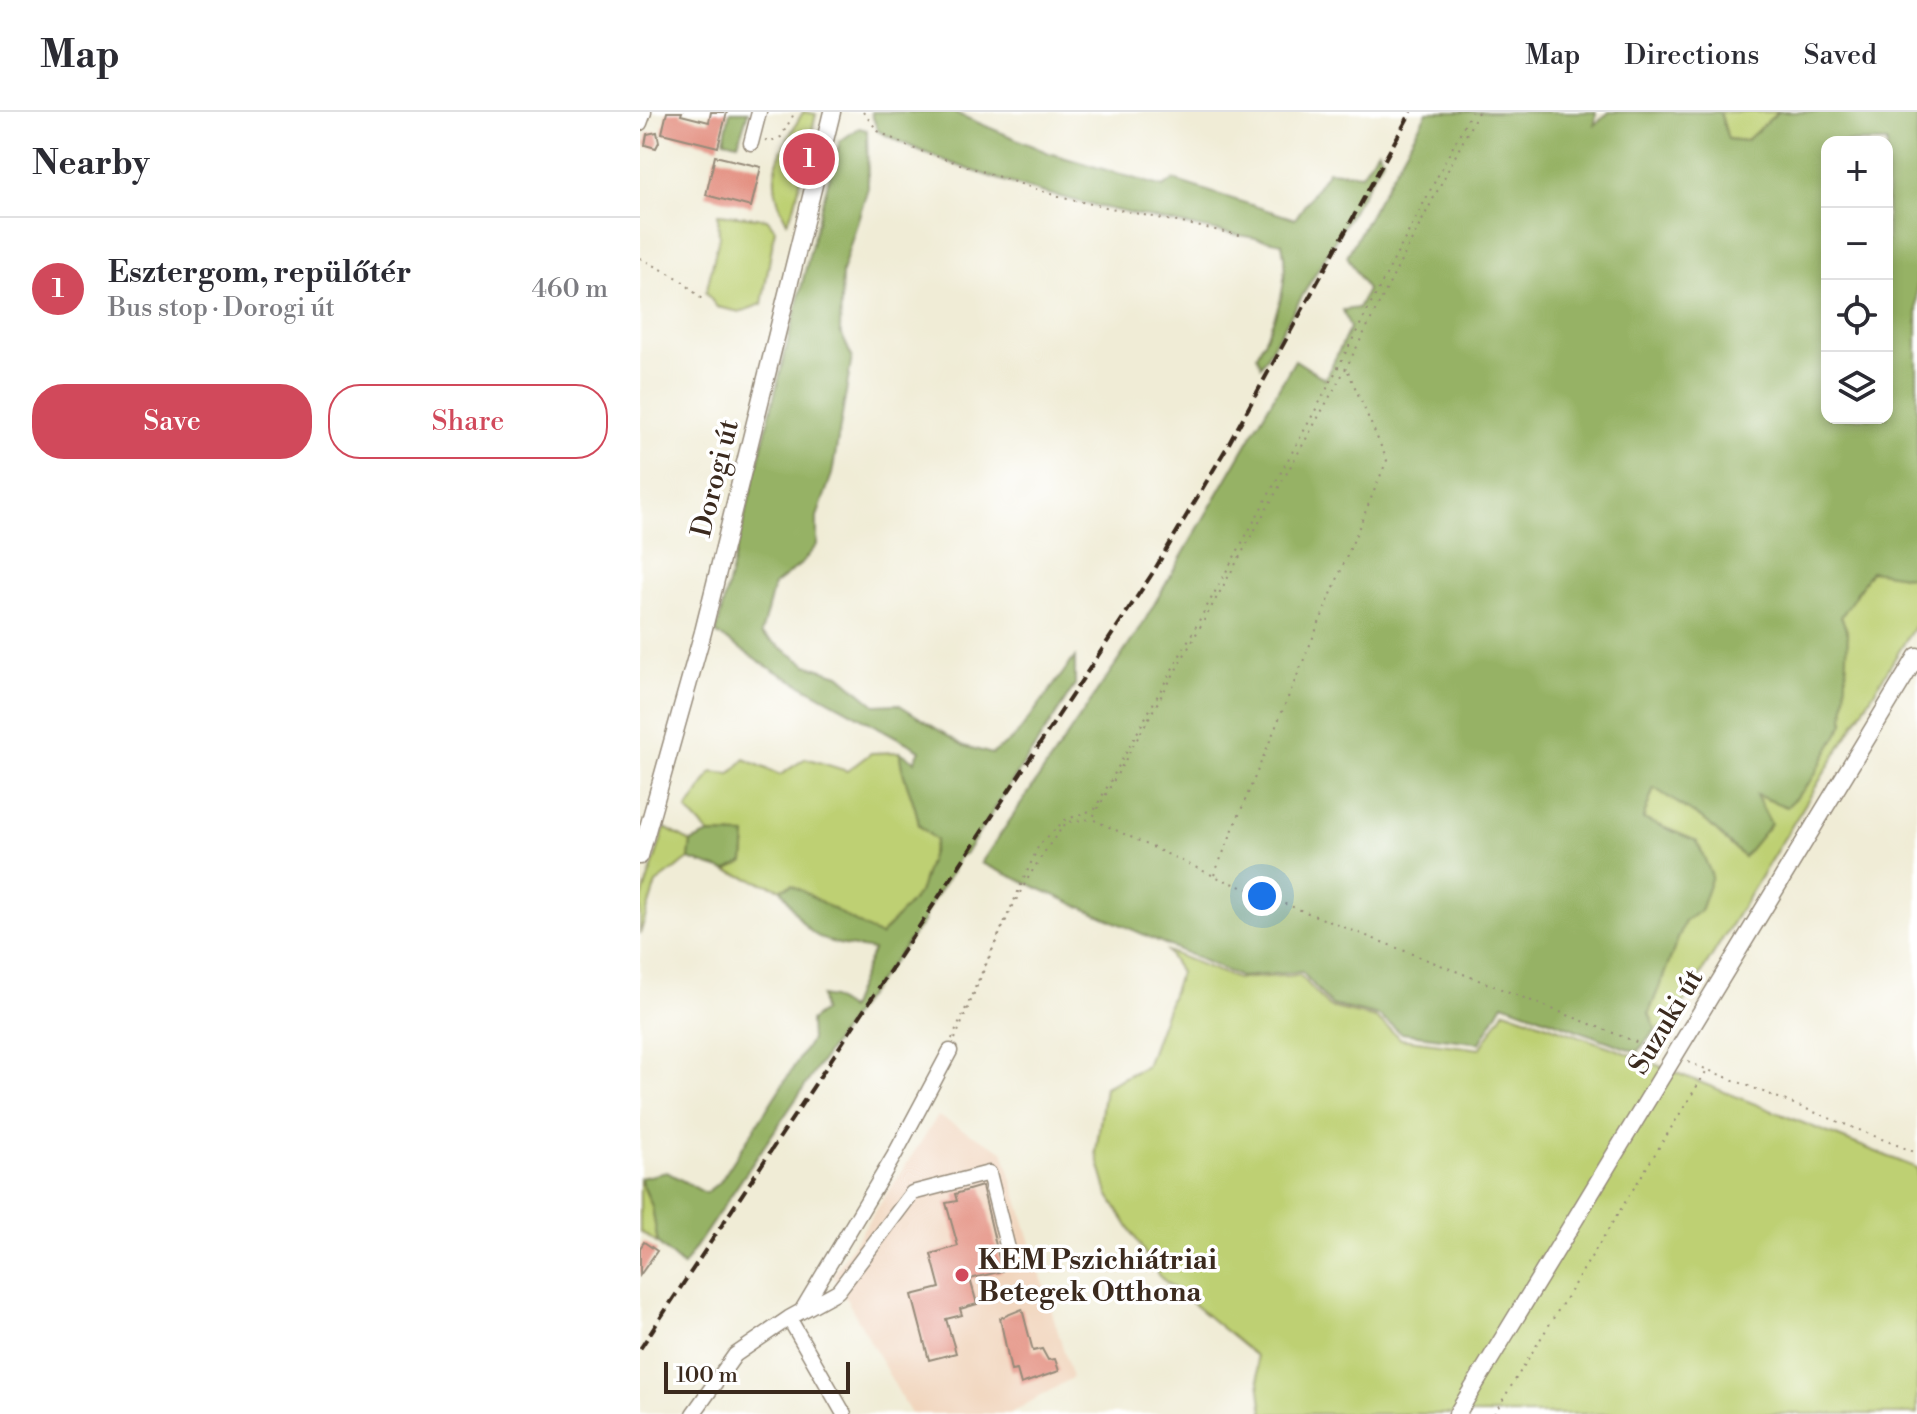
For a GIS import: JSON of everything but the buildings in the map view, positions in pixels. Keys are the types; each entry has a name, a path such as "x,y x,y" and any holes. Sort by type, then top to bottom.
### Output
{"main road":[{"name":"Dorogi út","path":"640,856 703,632 832,112"},
{"name":"Suzuki út","path":"1457,1414 1917,656"}],"street":[{"path":"640,123 644,112"},
{"path":"752,139 759,112"},
{"path":"795,1314 894,1156 951,1045"},
{"path":"693,1414 735,1355 795,1314 838,1291 912,1193 989,1173 1008,1249"},
{"path":"795,1314 844,1414"}],"path":[{"path":"752,139 777,141 795,112"},
{"path":"863,112 878,131 909,147 1063,198 1244,236"},
{"path":"951,1045 1039,845 1065,820 1095,809 1314,412 1471,112"},
{"path":"1092,819 1346,368 1478,112"},
{"path":"640,258 680,279 705,302"},
{"path":"1214,876 1387,460 1346,368"},
{"path":"951,1045 996,942 1042,852 1067,822 1092,819 1214,876 1917,1153"},
{"path":"1494,1414 1708,1069"}],"shaded area":[{"path":"938,1116 1003,1151 1072,1378 1009,1414 911,1414 833,1275"}],"green space":[{"path":"730,112 748,112 738,143 724,140"},
{"path":"803,112 816,114 794,208 787,222 780,206 775,178 781,153"},
{"path":"871,112 953,112 1049,153 1163,187 1174,180 1295,219 1328,171 1362,174 1378,150 1383,159 1261,366 1257,355 1276,314 1283,287 1282,243 1127,213 1024,187 925,153 878,131"},
{"path":"1427,112 1596,112 1595,125 1609,112 1720,112 1728,139 1746,141 1778,112 1917,112 1917,578 1871,571 1841,617 1848,633 1844,723 1811,781 1787,807 1756,795 1771,824 1744,857 1707,822 1654,788 1643,819 1697,841 1712,876 1700,911 1685,921 1649,1013 1656,1030 1637,1052 1503,1003 1480,1043 1401,1033 1379,1016 1331,1005 1302,972 1240,977 981,863 1141,627 1295,360 1325,379 1350,328 1343,310 1358,308 1367,290 1347,256"},
{"path":"1720,112 1778,112 1746,141 1728,139"},
{"path":"859,128 867,130 868,187 842,272 840,331 852,357 832,474 817,517 817,545 801,564 774,585 761,634 807,665 839,675 875,705 898,704 964,746 992,754 1016,736 1075,657 1075,685 966,853 959,857 923,922 857,1009 683,1266 658,1244 652,1206 640,1178 667,1172 705,1193 720,1182 811,1040 810,1021 823,1011 821,996 832,998 849,1009 873,950 838,944 816,936 800,919 781,889 792,885 880,936 919,893 936,840 919,825 901,761 900,752 915,761 920,750 768,667 716,633 821,207 840,141"},
{"path":"718,214 767,219 775,229 762,304 740,312 717,307 706,293 719,237"},
{"path":"1871,570 1917,578 1917,622 1672,1021 1656,1030 1649,1013 1685,921 1700,911 1643,819 1654,787 1707,822 1744,857 1755,794 1848,633 1841,617"},
{"path":"900,752 919,825 936,840 919,893 880,936 792,885 781,889 726,871 744,862 746,835 709,834 687,810 712,772 730,774 745,759 780,775 806,758 847,771 871,753"},
{"path":"665,828 691,842 689,859 656,883 640,934 640,904"},
{"path":"709,834 746,835 744,862 726,871 689,859 691,842"},
{"path":"1167,951 1237,979 1300,975 1329,1007 1376,1018 1401,1039 1480,1049 1505,1010 1616,1049 1917,1168 1917,1414 1263,1414 1256,1356 1159,1276 1108,1194 1096,1152 1105,1087 1146,1066 1180,972"},
{"path":"640,1180 652,1206 658,1244 640,1231"}],"railway":[{"path":"640,1349 1152,574 1227,447 1411,112"}],"place":[{"name":"Esztergom, repülőtér","path":"809,159"},
{"name":"KEM Pszichiátriai Betegek Otthona","path":"962,1275"}]}
